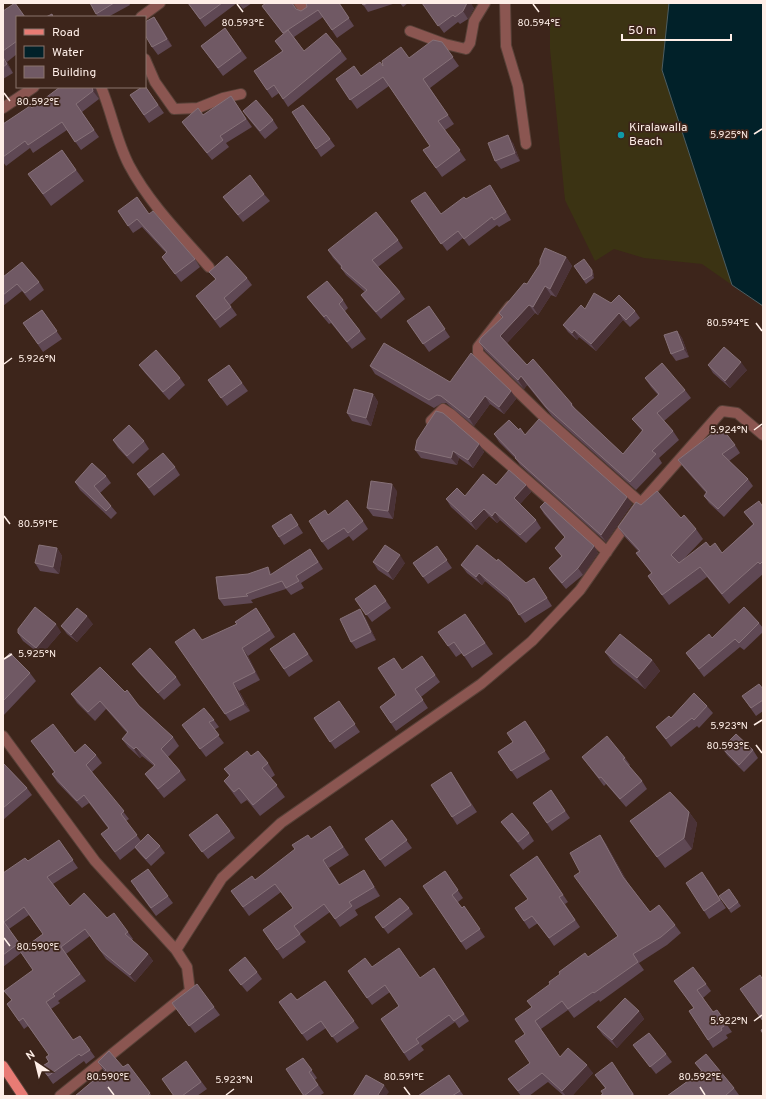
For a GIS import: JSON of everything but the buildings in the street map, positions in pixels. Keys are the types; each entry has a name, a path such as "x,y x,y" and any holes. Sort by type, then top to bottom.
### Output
{"main road":[{"path":"3,1066 23,1096"}],"street":[{"path":"142,16 160,3"},
{"path":"299,3 306,12"},
{"path":"410,31 445,44 466,49 470,44 474,21 485,3"},
{"path":"505,3 506,46 518,86 526,144"},
{"path":"146,61 155,82 174,109 198,108 223,98 241,94"},
{"path":"3,108 33,88"},
{"path":"101,88 118,141 130,166 158,208 209,267"},
{"path":"514,301 478,347 478,353 545,418 641,503"},
{"path":"426,429 433,417 442,408 451,414 516,472 571,518 607,552"},
{"path":"176,950 222,878 281,823 487,679 532,641 580,590 641,503 722,411 737,414 763,435"},
{"path":"3,736 95,861 176,950 187,967 190,991 60,1096"}],"sand":[{"name":"Kiralawalla Beach","path":"550,3 669,3 662,70 732,285 702,264 644,258 614,249 595,261 565,200 550,49"}],"water":[{"path":"669,3 763,3 763,306 732,285 662,70"}],"place":[{"name":"Kiralawalla Beach","path":"621,135"}]}
